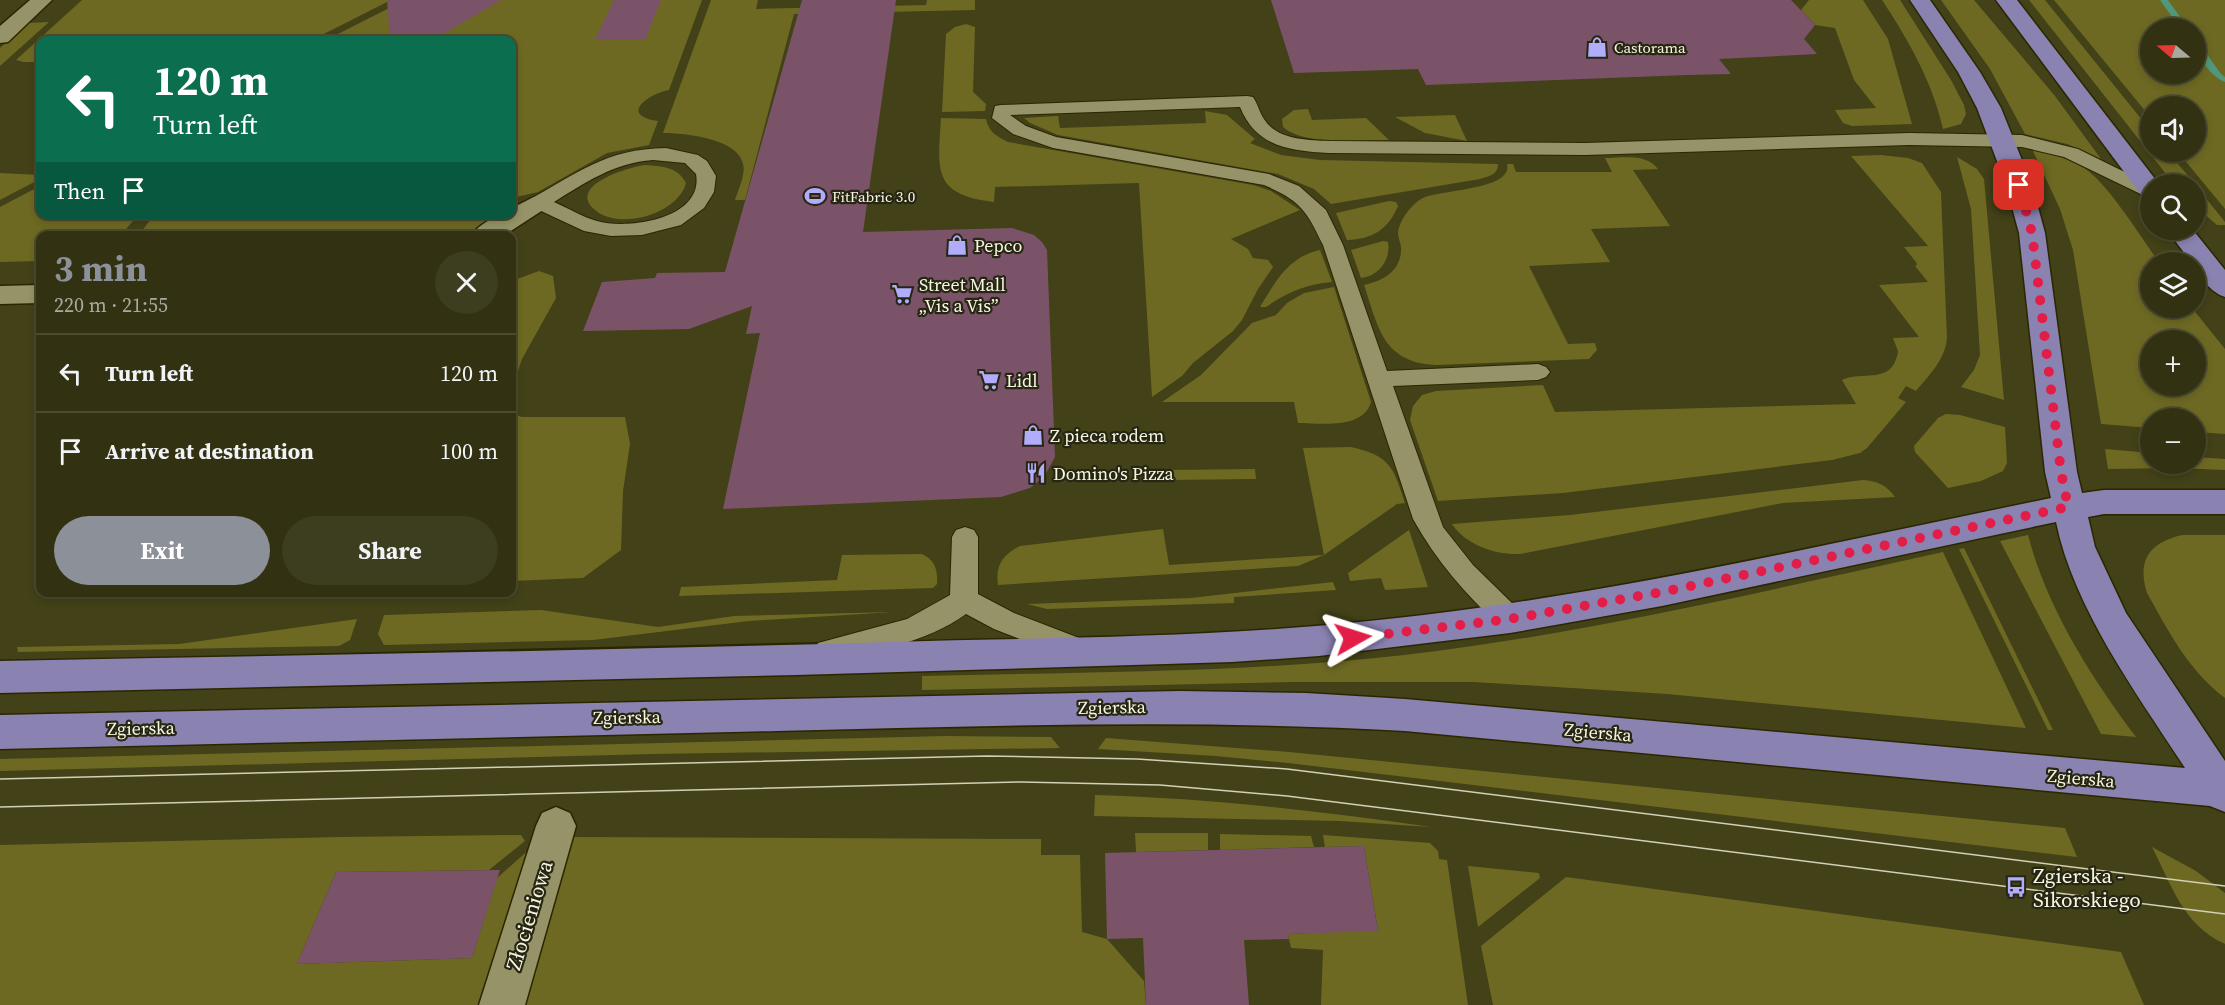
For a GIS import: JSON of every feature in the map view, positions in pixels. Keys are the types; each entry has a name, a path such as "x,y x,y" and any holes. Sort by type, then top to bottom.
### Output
{"main road":[{"path":"1920,0 1969,72 1989,108 2019,185 2032,233 2061,472 2078,547 2092,583 2112,621 2141,669 2224,790"},
{"path":"2006,0 2140,177"},
{"path":"2188,240 2225,288"},
{"path":"0,677 796,660 1243,646 1370,636 1510,619 1662,592 2068,507 2104,502 2225,502"},
{"name":"Zgierska","path":"0,732 966,710 1136,707 1264,708 1450,718 2224,790"}],"street":[{"path":"0,38 42,0"},
{"path":"516,216 536,204"},
{"path":"491,231 511,219"},
{"path":"0,296 36,294"},
{"name":"Złocieniowa","path":"502,1005 556,826"}],"lane":[{"path":"1510,619 1453,563 1437,541 1426,519 1333,245 1316,210 1292,190 1269,180 1053,142 1029,135 1012,127 1001,118 1001,110 1247,101 1258,124 1264,130 1297,143 1329,147 1585,149 1909,139 2003,141 2039,144 2071,153 2140,186"},
{"path":"668,154 685,157 698,163 706,172 705,189 695,206 677,218 658,226 638,229 598,228 536,204 598,168 634,155 668,154"},
{"path":"1380,379 1538,372"},
{"path":"796,660 922,624 955,608 964,600 965,537"},
{"path":"964,600 1004,621 1083,651"}],"shaded area":[{"path":"82,0 391,0 320,36 42,36"},
{"path":"405,0 702,0 669,90 646,100 639,110 640,115 658,121 649,145 607,153 538,192 516,197 516,36 334,36"},
{"path":"711,0 758,0 756,9 926,5 927,0 975,0 975,10 794,14 745,200 735,200 743,172 743,164 739,155 731,148 709,139 663,133"},
{"path":"1809,0 1863,0 1888,39 1912,124 1852,126 1843,123 1835,110 1876,108 1854,80 1835,28 1815,25 1801,10"},
{"path":"1882,0 1900,0 1951,80 1964,105 1966,114 1961,124 1943,129 1926,78"},
{"path":"1941,0 1974,0 2055,96 2101,159 2067,144 2025,134 1990,69"},
{"path":"2029,0 2045,0 2140,117 2140,141"},
{"path":"2054,0 2225,0 2225,209 2206,186 2206,174 2196,174 2186,162 2206,162 2206,96 2140,96 2140,105"},
{"path":"49,22 0,66 0,48 28,23"},
{"path":"966,24 975,27 973,92 986,104 985,111 942,112 946,34 955,27"},
{"path":"36,42 36,62 16,60"},
{"path":"1308,109 1312,120 1366,118 1389,140 1334,141 1305,137 1283,127 1282,119 1294,110"},
{"path":"1205,111 1227,115 1255,139 1250,143 1281,155 1320,160 1498,164 1498,168 1492,174 1480,179 1331,204 1314,189 1278,174 1058,135 1024,118 1058,116 1060,128 1206,123"},
{"path":"1455,115 1467,141 1425,133 1395,117"},
{"path":"941,118 986,119 994,133 1008,142 1253,185 1271,191 1300,210 1231,239 1248,249 1253,258 1268,260 1273,267 1258,289 1242,320 1233,331 1193,363 1182,376 1152,397 1139,183 995,187 994,202 974,198 959,193 949,186 943,176 939,152"},
{"path":"2032,149 2078,164 2093,175 2124,212 2140,235 2140,240 2144,240 2152,252 2140,252 2140,318 2200,318 2225,349 2225,434 2206,433 2206,408 2140,408 2140,427 2101,424 2073,250 2060,209"},
{"path":"1881,155 1908,158 1922,163 1941,192 1947,338 1946,346 1936,366 1916,391 1906,386 1898,398 1906,402 1867,448 1860,453 1832,460 1563,493 1438,501 1410,420 1413,406 1422,395 1436,391 1543,385 1555,412 1856,404 1842,380 1884,373 1895,362 1898,351 1893,338 1919,337 1879,285 1928,282 1904,247 1928,246 1851,156"},
{"path":"1957,157 1977,169 1984,179 2004,400 1961,387 1974,370 1980,355 1971,209"},
{"path":"1605,158 1641,158 1658,169 1633,170 1670,226 1591,229 1610,262 1529,266 1568,344 1595,343 1597,350 1589,359 1435,365 1417,362 1393,349 1379,328 1364,285 1383,278 1394,270 1400,258 1399,228 1413,205 1430,196 1487,184 1506,173 1507,164 1513,164 1516,172 1612,172"},
{"path":"2157,162 2176,162 2187,174 2166,174"},
{"path":"645,165 669,168 679,174 686,183 681,194 660,211 632,219 618,219 605,216 595,210 588,201 588,193 594,185 627,169"},
{"path":"0,173 36,175 36,181 0,200"},
{"path":"36,188 36,219 135,219 124,231 36,231 36,261 0,262 0,207"},
{"path":"2206,198 2225,222 2225,225 2217,225 2206,216"},
{"path":"1389,201 1396,202 1398,206 1384,227 1364,238 1347,240 1336,213"},
{"path":"151,219 491,219 471,231 142,231"},
{"path":"1383,241 1388,242 1386,261 1373,274 1361,278 1351,250"},
{"path":"1320,250 1332,282 1305,287 1266,307 1260,307 1291,264 1309,253"},
{"path":"539,271 553,276 556,298 522,359 516,377 516,281"},
{"path":"1334,287 1371,402 1367,411 1359,417 1340,423 1298,423 1294,402 1162,402 1201,375 1252,323 1276,315 1287,303 1304,293"},
{"path":"1946,414 1960,415 2005,427 2007,463 2003,471 1981,481 1948,488 1915,452 1914,446 1938,418"},
{"path":"516,415 625,417 630,444 623,491 621,550 583,578 516,581"},
{"path":"1351,447 1375,454 1393,472 1405,503 1397,504 1324,555 1303,448"},
{"path":"2105,449 2140,452 2140,469 2108,469"},
{"path":"2206,458 2225,459 2225,470 2206,469"},
{"path":"1255,469 1256,479 1167,480 1167,470"},
{"path":"1863,480 1881,484 1895,497 1783,503 1520,554 1501,553 1482,547 1465,538 1452,524 1570,515"},
{"path":"1163,529 1169,565 1324,555 1298,566 998,585 997,578 1002,561 1020,546"},
{"path":"1409,530 1428,587 1385,590 1381,578 1350,581 1348,573"},
{"path":"2028,535 2047,589 2072,641 2136,737 2101,734 2000,541"},
{"path":"2182,535 2225,535 2225,698 2190,663 2147,593 2144,571 2148,555 2161,543"},
{"path":"1964,548 2053,730 2048,730 1959,549"},
{"path":"1943,552 2026,728 1667,694 1474,682 1292,682 922,690 922,676 1163,671 1284,665 1404,655 1472,646 1540,636 1675,610"},
{"path":"922,554 933,562 936,570 937,584 933,588 679,596 681,587 837,580 842,555"},
{"path":"1333,582 1336,590 1234,597 1234,603 1047,609 1027,604 1191,598"},
{"path":"541,610 658,627 734,616 894,612 749,621 593,640 384,645 378,634 384,615"},
{"path":"357,619 350,640 339,646 18,652 17,647 179,644"},
{"path":"946,736 1051,737 1060,748 652,754 0,771 0,759"},
{"path":"1106,738 1289,752 2065,828 2077,857 1288,763 1098,749"},
{"path":"1095,795 1263,806 1431,827 1339,821 1094,816"},
{"path":"1135,833 1208,833 1208,850 1136,852"},
{"path":"1220,834 1311,836 1314,847 1220,850"},
{"path":"521,835 525,841 489,870 336,872 297,964 472,958 497,878 532,847 489,1005 0,1005 0,845"},
{"path":"1323,835 1430,843 1438,851 1439,859 1447,860 1468,1005 1321,1005 1323,950 1291,948 1288,934 1378,930 1364,846 1325,847"},
{"path":"570,837 1041,839 1041,855 1080,855 1082,932 1107,939 1144,981 1146,1005 521,1005"},
{"path":"2152,847 2196,871 2225,893 2225,944 2211,936 2189,915 2180,903"},
{"path":"1468,866 1539,873 1540,878 1478,927"},
{"path":"1566,877 2121,952 2144,1005 1493,1005 1481,946"}],"building":[{"path":"387,0 501,0 440,36 390,36"},
{"path":"614,0 661,0 645,40 595,40"},
{"name":"Street Mall „Vis a Vis”","path":"802,0 896,0 863,232 1012,228 1034,235 1047,250 1055,457 1044,477 1030,488 1001,497 723,509 760,333 746,334 752,306 689,329 583,331 602,282 655,278 657,273 725,272"},
{"name":"Castorama","path":"1271,0 1791,0 1815,25 1804,39 1817,54 1719,59 1731,74 1426,85 1418,69 1294,73"},
{"path":"1364,846 1378,931 1288,934 1289,939 1244,940 1249,1005 1146,1005 1143,938 1107,939 1105,853"},
{"path":"500,870 472,958 297,964 336,872"}],"waterway":[{"path":"2164,0 2177,18"},
{"path":"2206,59 2218,76 2225,80"}],"tram line":[{"path":"0,779 987,756 1137,759 1287,769 2225,886"},
{"path":"0,807 1021,782 1160,785 1287,796 2225,914"}],"place":[{"name":"Castorama","path":"1597,47"},
{"name":"FitFabric 3.0","path":"815,196"},
{"name":"Pepco","path":"957,245"},
{"name":"Street Mall „Vis a Vis”","path":"902,294"},
{"name":"Lidl","path":"989,380"},
{"name":"Z pieca rodem","path":"1033,435"},
{"name":"Domino's Pizza","path":"1036,473"},
{"name":"Zgierska - Sikorskiego","path":"2016,887"}],"route":[{"path":"1353,638 1510,619 1662,592 2068,507 2061,472 2032,233 2019,185"}]}
